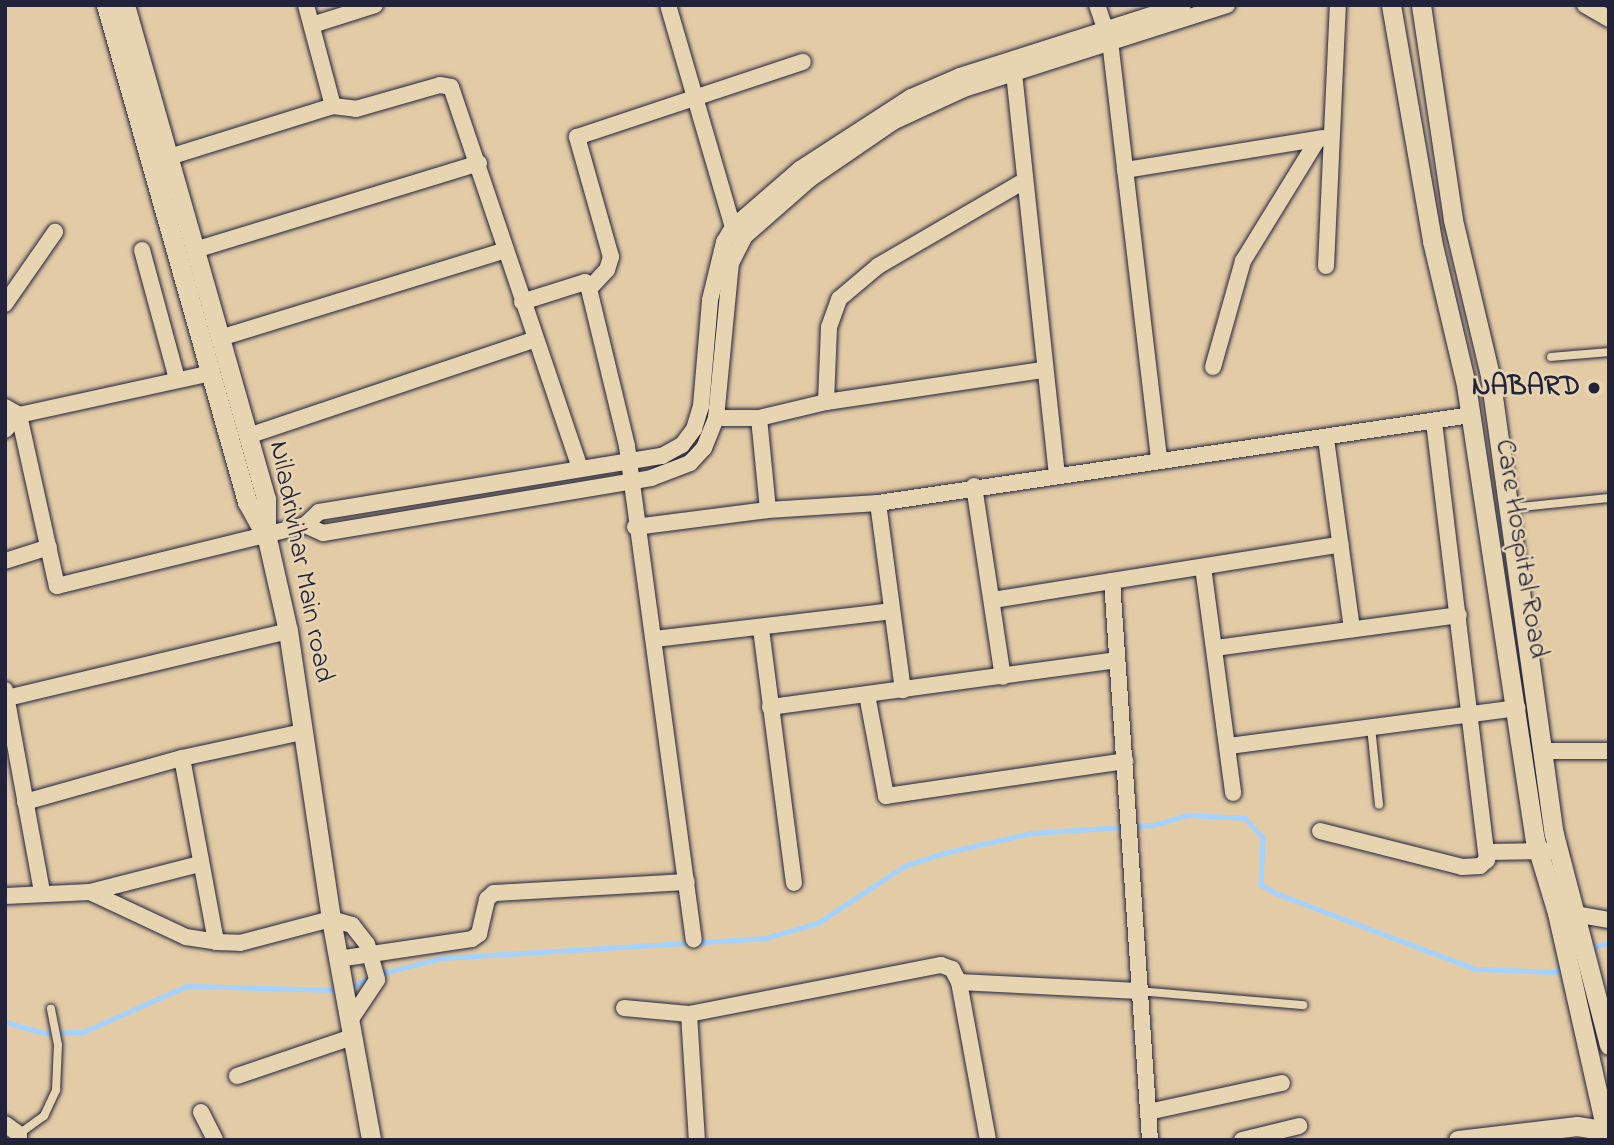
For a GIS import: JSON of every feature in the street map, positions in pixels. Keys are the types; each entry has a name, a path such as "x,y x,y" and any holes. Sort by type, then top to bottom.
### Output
{"street":[{"path":"106,5 247,502 266,534"},
{"name":"Niladrivihar Main road","path":"125,5 166,158 266,499 266,534 288,631 331,919 371,1140"},
{"path":"306,5 333,106"},
{"path":"312,25 374,5"},
{"path":"668,5 698,97 733,227"},
{"path":"1097,5 1108,36 1159,461"},
{"path":"305,525 323,533 631,481 690,463 704,448 716,418 724,303 731,263 745,236 861,143 962,83 1014,73 1183,5"},
{"path":"12,411 57,586 305,525 319,512 662,456 682,445 694,429 701,406 714,271 733,227 800,169 851,132 911,97 1108,36 1227,5"},
{"path":"1326,267 1324,138 1338,5"},
{"name":"Care Hospital Road","path":"1391,5 1432,241 1471,415 1518,708 1548,851 1572,935"},
{"name":"Care Hospital Road","path":"1421,5 1453,220 1490,375 1510,508 1545,751 1548,851 1575,914 1572,935"},
{"path":"1585,5 1609,19"},
{"path":"589,289 607,270 611,257 577,137 803,62"},
{"path":"1014,73 1043,370 1057,475"},
{"path":"166,158 333,106 355,109 440,85 451,87 479,163 534,340 580,468"},
{"path":"1125,170 1324,138"},
{"path":"1213,367 1244,261 1324,138"},
{"path":"195,250 479,163"},
{"path":"826,402 829,327 839,299 878,266 1024,181"},
{"path":"5,304 55,232"},
{"path":"142,250 177,379"},
{"path":"220,338 506,250"},
{"path":"522,302 585,282 589,289 631,481 635,527 654,639 694,939"},
{"path":"248,436 534,340"},
{"path":"716,418 759,418 826,402 1043,370"},
{"path":"12,411 211,373"},
{"path":"5,430 12,411"},
{"path":"635,527 768,510 878,503 974,486 1326,439 1471,415"},
{"path":"759,418 768,510"},
{"path":"1320,831 1472,869 1487,860 1472,714 1434,422"},
{"path":"1326,439 1352,629"},
{"path":"974,486 1003,677"},
{"path":"878,503 903,690"},
{"path":"993,600 1341,544"},
{"path":"5,561 49,548"},
{"path":"1203,567 1233,793"},
{"path":"1112,581 1132,838 1139,991 1150,1140"},
{"path":"654,639 761,629 891,611"},
{"path":"1215,648 1459,615"},
{"path":"761,629 794,883"},
{"path":"42,891 6,694 288,631"},
{"path":"770,707 1117,660"},
{"path":"867,695 886,796 1125,761"},
{"path":"1228,746 1518,708"},
{"path":"25,802 182,758 302,732"},
{"path":"1545,751 1609,751"},
{"path":"182,758 216,942"},
{"path":"1487,852 1548,851"},
{"path":"5,896 42,891 90,892 200,864"},
{"path":"339,963 371,955 472,939 479,934 487,899 494,893 687,882"},
{"path":"90,892 186,937 216,942 240,943 331,919 352,925 371,955 377,981 349,1020 237,1076"},
{"path":"1575,914 1609,920"},
{"path":"1572,935 1597,992 1609,1045"},
{"path":"1458,1140 1577,1126 1608,1134 1577,1004 1572,935"},
{"path":"624,1008 689,1014 942,965 952,969 959,982 988,1140"},
{"path":"959,982 1139,991"},
{"path":"689,1014 697,1140"},
{"path":"1148,1112 1283,1083"},
{"path":"201,1112 215,1140"},
{"path":"5,1124 19,1137"},
{"path":"1242,1140 1299,1126"}],"lane":[{"path":"1551,357 1609,352"},
{"path":"1510,508 1609,498"},
{"path":"1371,727 1378,805"},
{"path":"1139,991 1303,1004"},
{"path":"19,1137 44,1116 57,1090 58,1045 51,1009"}],"waterway":[{"path":"379,974 442,958 765,938 818,923 904,866 944,853 1031,833 1153,825 1189,815 1245,818 1263,837 1261,885 1278,894 1475,969 1555,972 1562,966"},
{"path":"1590,948 1609,943"},
{"path":"348,989 371,977"},
{"path":"5,1022 45,1033 83,1032 187,986 339,990"}],"place":[{"name":"NABARD","path":"1594,388"}]}
